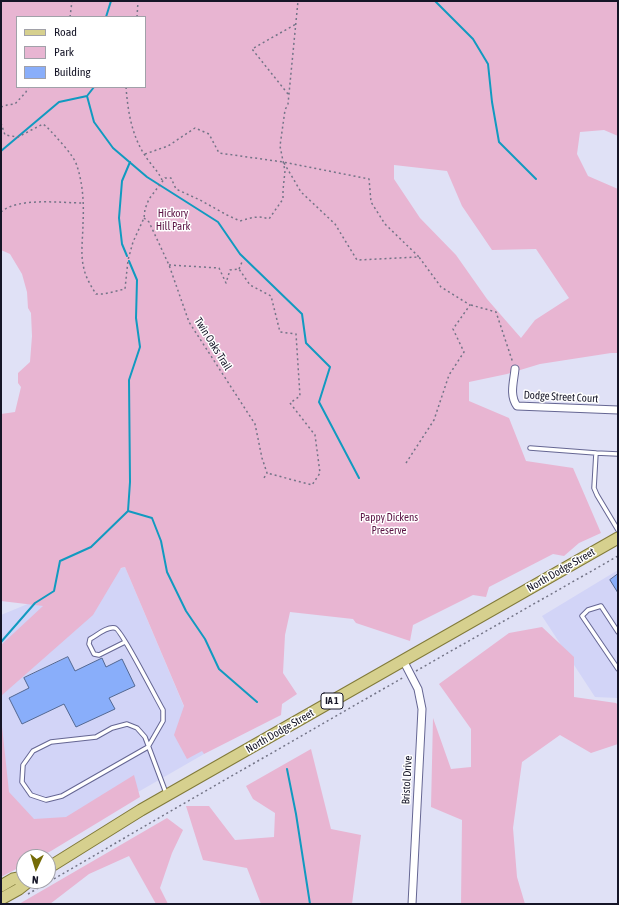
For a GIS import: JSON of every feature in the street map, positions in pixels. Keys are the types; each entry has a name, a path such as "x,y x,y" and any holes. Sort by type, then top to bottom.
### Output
{"main road":[{"name":"North Dodge Street","path":"56,863 141,810 618,538"},
{"path":"1,886 16,879"},
{"path":"1,900 19,889"}],"street":[{"name":"Dodge Street Court","path":"515,369 512,395 517,406 618,410"},
{"name":"Bristol Drive","path":"403,660 418,689 422,709 412,904"}],"lane":[{"path":"530,448 618,454"},
{"path":"596,453 594,488 618,530"},
{"path":"618,632 601,606 588,610 582,616 618,669"},
{"path":"125,642 99,655 94,654 89,644 90,639 109,628 119,630 163,710 163,721 148,747 62,796 46,800 31,795 22,782 23,765 33,751 51,742 96,737 112,728 127,724 137,728 145,737 148,747 167,796"}],"path":[{"path":"70,16 72,1"},
{"path":"137,16 138,1"},
{"path":"1,123 5,135 18,136 43,124 74,160 77,165 80,179 83,203 81,245 83,268 87,279 96,294 104,294 125,289 128,260 144,218 145,209 149,199 165,178 170,178 176,189 240,221 251,217 261,216 269,219 283,199 285,171 280,146 288,95 298,1"},
{"path":"288,95 252,48 296,24"},
{"path":"1,107 15,104 26,92 28,88"},
{"path":"126,88 133,130 144,154 158,172 162,180"},
{"path":"144,154 168,146 195,128 209,134 218,153 283,162 369,179 371,202 385,224 419,257 441,287 470,305 496,312 515,369"},
{"path":"283,162 301,192 335,224 357,260 419,257"},
{"path":"1,212 4,209 26,202 83,203"},
{"name":"Twin Oaks Trail","path":"144,218 149,222 169,265 189,322 255,424 262,458 267,473"},
{"path":"238,269 242,262"},
{"path":"169,265 219,268 226,283 230,270 238,269"},
{"path":"238,269 250,285 271,296 280,332 296,334 300,396 290,403 315,435 320,473 312,484 267,473 264,478"},
{"path":"406,463 434,420 449,376 464,352 453,329 470,305"},
{"path":"27,895 183,804 618,556"}],"shaded area":[{"path":"125,567 204,754 39,849 16,849 16,862 1,871 1,615 64,589"},
{"path":"618,570 618,698 595,697 542,616"}],"green space":[{"path":"1,1 618,1 618,136 604,130 580,132 577,154 588,176 618,189 618,353 540,364 507,374 469,382 469,401 509,418 526,461 573,468 601,533 579,543 564,556 553,554 489,587 486,597 473,595 413,625 410,641 356,623 353,619 290,612 285,635 283,673 297,694 282,704 281,715 204,754 202,751 187,759 174,735 184,706 125,567 121,568 93,615 1,696 1,645 43,606 1,601 1,414 15,412 21,387 18,383 18,373 30,362 32,336 31,313 28,308 27,292 22,274 10,254 1,250","holes":["394,165 447,171 462,206 492,250 536,249 569,298 535,320 521,338 487,299 456,255 420,218 394,179"]},
{"path":"542,627 574,657 574,697 616,703 618,705 618,744 591,753 560,735 522,762 513,828 517,877 525,904 461,904 462,820 431,807 433,718 451,769 471,767 471,729 439,684 509,633"},
{"path":"1,717 9,792 34,819 66,817 134,775 140,797 54,849 16,849 16,869 1,877"},
{"path":"311,749 331,829 361,835 352,904 261,904 247,868 203,860 186,806 209,806 235,840 274,837 275,813 253,799 246,786"},
{"path":"167,818 183,830 172,853 160,888 168,904 156,904 129,856 89,874 50,904 19,904 45,889 56,889 56,882"}],"building":[{"path":"618,574 618,593 610,580"},
{"path":"68,657 75,671 102,658 106,667 122,659 135,686 109,698 115,709 76,727 64,704 22,724 9,698 29,688 24,678"}],"waterway":[{"path":"106,16 111,1"},
{"path":"435,1 473,39 488,64 492,102 499,142 536,179"},
{"path":"1,151 59,102 87,96 93,88"},
{"path":"87,96 94,122 113,148 147,177 218,222 240,254 302,314 306,343 330,367 319,402 359,478"},
{"path":"127,256 122,244 119,218 122,181 130,162"},
{"path":"1,642 35,603 54,591 60,561 91,547 128,511 130,482 129,380 140,347 136,318 137,280 129,261"},
{"path":"128,511 152,518 161,541 167,572 186,611 205,639 219,669 257,702"},
{"path":"287,769 296,814 310,904"}],"park label":[{"name":"Hickory Hill Park","path":"173,220"},
{"name":"Pappy Dickens Preserve","path":"389,524"}]}
